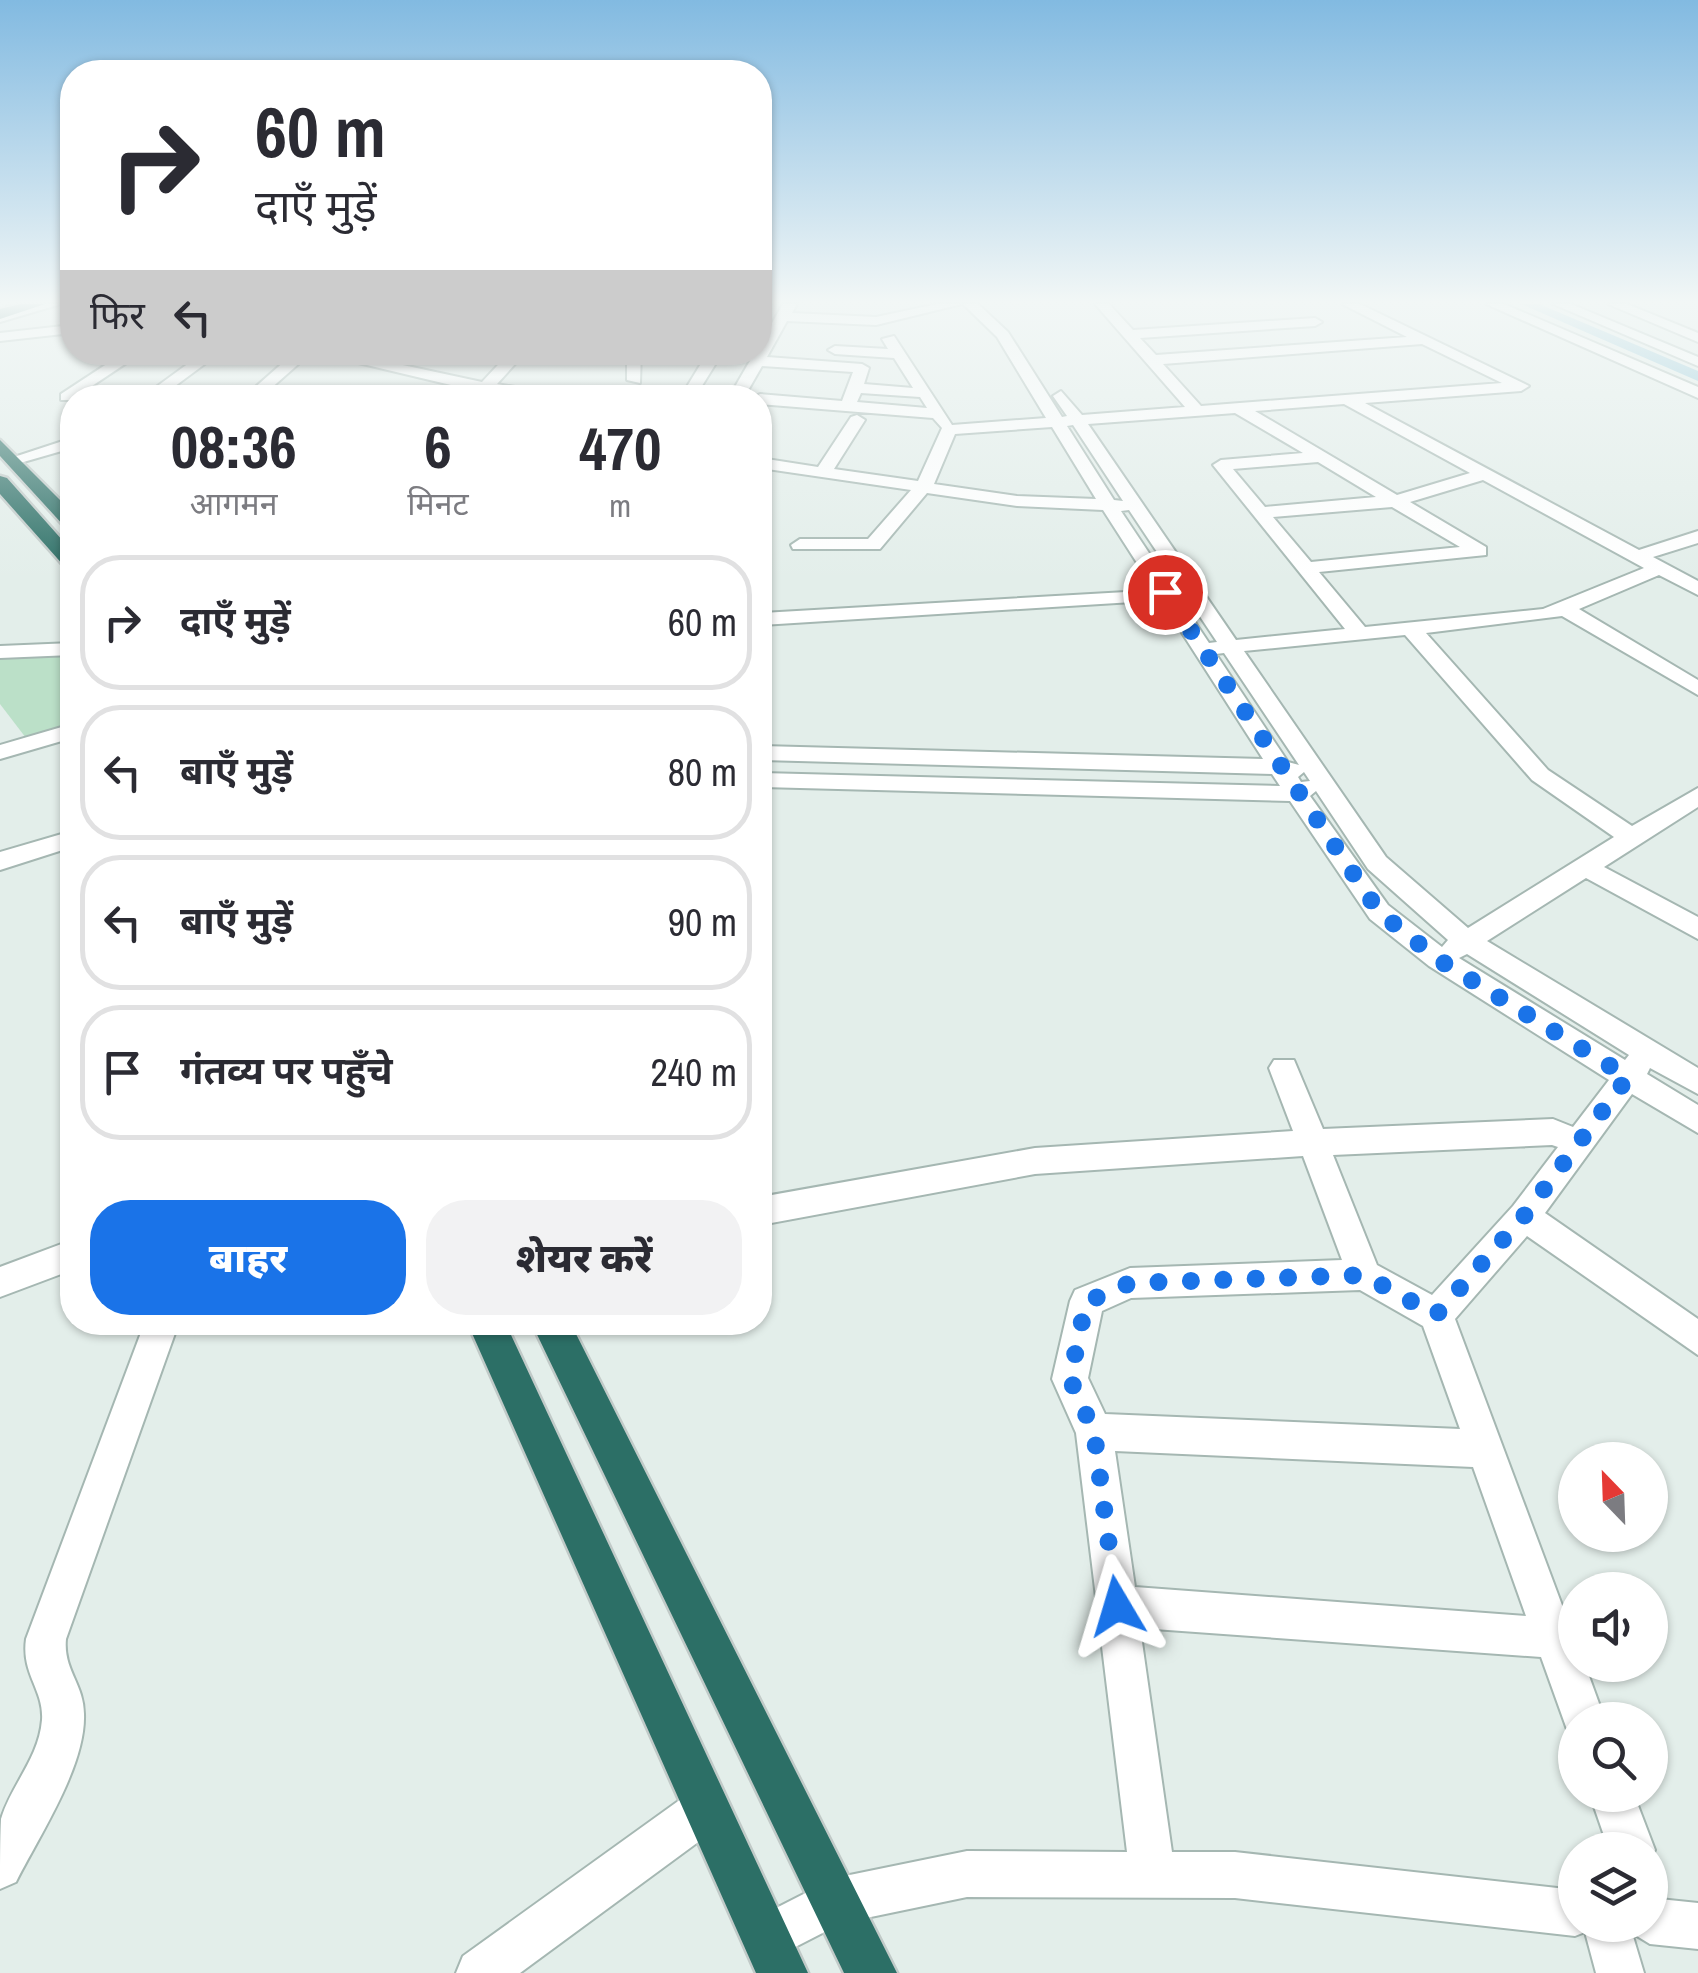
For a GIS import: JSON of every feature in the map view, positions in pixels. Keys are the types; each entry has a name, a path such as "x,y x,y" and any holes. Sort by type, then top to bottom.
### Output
{"highway":[{"path":"7,452 60,510"},
{"path":"0,482 60,550"},
{"path":"492,1335 704,1810 774,1956"},
{"path":"556,1335 870,1973"}],"street":[{"path":"785,396 852,413 944,422 1067,422 1397,396"},
{"path":"824,472 852,413 854,396"},
{"path":"926,396 944,422"},
{"path":"1048,396 1134,505 1377,863 1415,903 1638,1064 1698,1120"},
{"path":"1054,396 1109,506 1379,912 1439,960 1638,1064 1698,1082"},
{"path":"1185,396 1198,412"},
{"path":"1348,400 1698,589"},
{"path":"1240,408 1479,551 1306,568"},
{"path":"800,545 874,545 925,485 944,422"},
{"path":"7,452 60,445"},
{"path":"1322,457 1222,465 1359,633"},
{"path":"772,465 1017,502 1134,505"},
{"path":"1260,513 1395,501 1485,474"},
{"path":"1638,556 1698,537"},
{"path":"1202,649 1547,615 1660,568"},
{"path":"772,618 1126,598"},
{"path":"1563,608 1698,689"},
{"path":"1410,628 1540,774 1631,837"},
{"path":"0,652 60,650"},
{"path":"0,722 14,754"},
{"path":"0,771 14,754 60,737"},
{"path":"14,754 60,752"},
{"path":"772,753 1279,767 1320,779"},
{"path":"772,780 1297,794 1320,779"},
{"path":"1439,960 1698,796"},
{"path":"0,861 60,847"},
{"path":"1583,866 1698,929"},
{"path":"1436,1315 1524,1216 1638,1064"},
{"path":"1284,1068 1364,1275"},
{"path":"772,1209 1034,1161 1313,1142 1554,1132 1579,1142"},
{"path":"1524,1216 1698,1339"},
{"path":"0,1282 60,1259"},
{"path":"1153,1875 1094,1432 1070,1379 1086,1302 1130,1283 1364,1275 1436,1315 1577,1702"},
{"path":"0,1866 60,1730 63,1704 42,1663 46,1639 157,1335"},
{"path":"1094,1432 1485,1450"},
{"path":"1117,1606 1554,1638"},
{"path":"480,1973 704,1810"},
{"path":"774,1956 835,1901 967,1874 1235,1875 1558,1911"},
{"path":"1611,1942 1620,1973"}],"green space":[{"path":"60,653 60,729 26,738 0,704 0,656"}],"route":[{"path":"1117,1606 1094,1432 1070,1379 1086,1302 1130,1283 1364,1275 1436,1315 1524,1216 1628,1077 1439,960 1379,912 1337,855 1165,592"}]}
